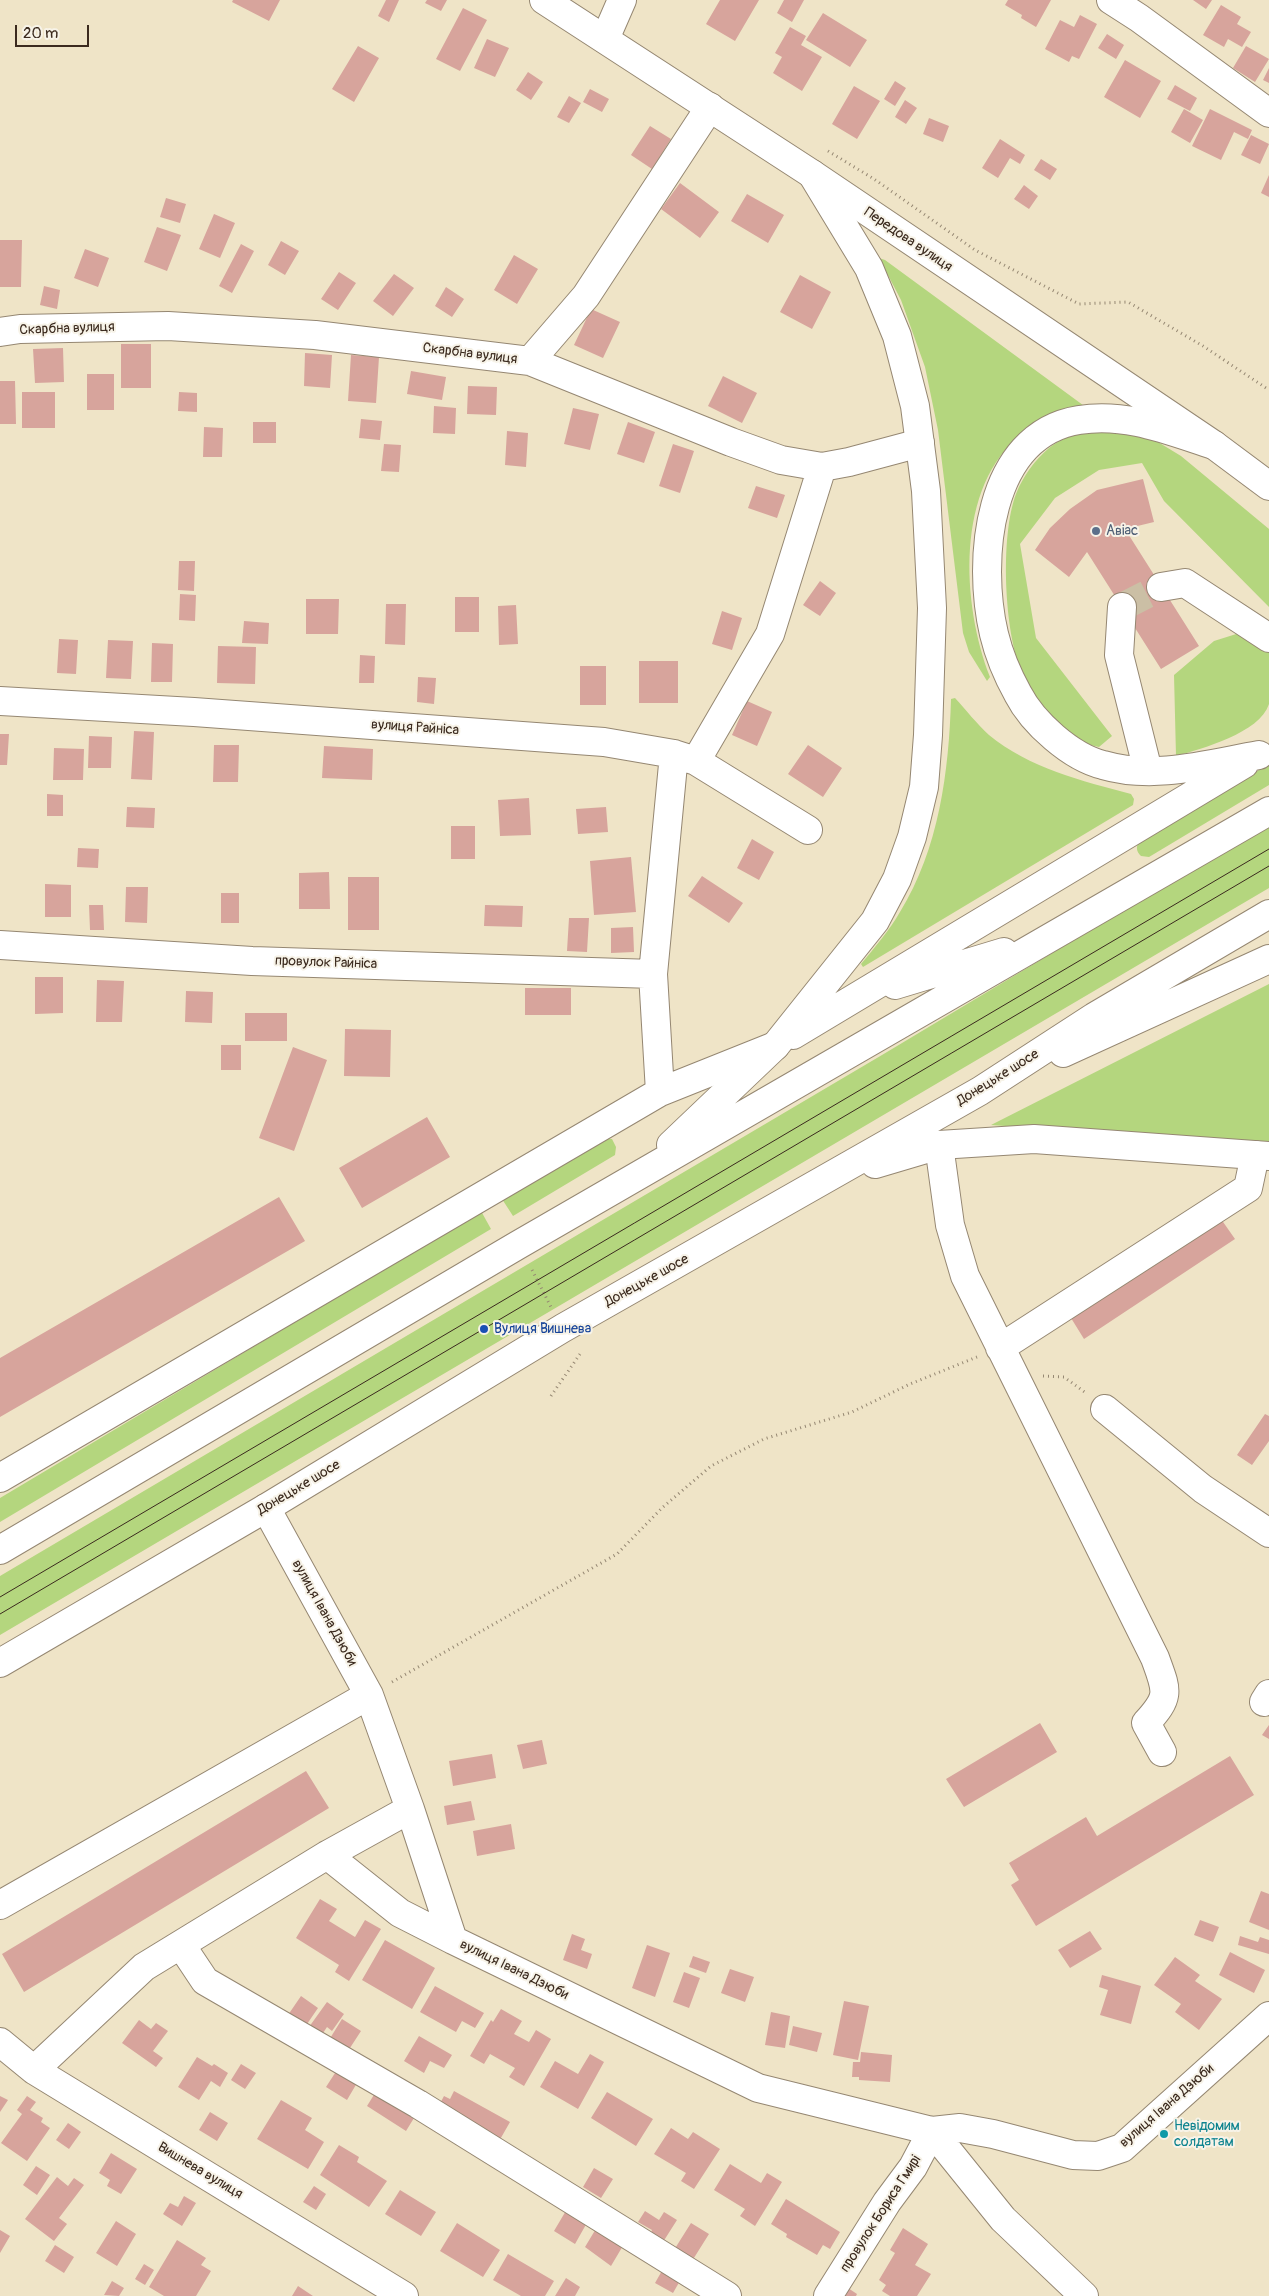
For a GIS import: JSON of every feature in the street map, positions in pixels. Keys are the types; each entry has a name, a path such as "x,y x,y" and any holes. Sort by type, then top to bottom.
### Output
{"main road":[{"name":"Передова вулиця","path":"544,0 812,174 1214,445 1269,486"},
{"path":"604,39 622,0"},
{"path":"1111,0 1139,18 1269,114"},
{"path":"530,361 586,296 710,107"},
{"path":"639,1176 776,1045 874,922 897,879 914,829 924,786 928,735 932,608 930,550 920,443 907,373 886,307 856,243 812,174"},
{"name":"Скарбна вулиця","path":"0,332 20,329 168,326 315,335 530,361 731,442 781,460 822,467 850,462 920,443"},
{"path":"1214,445 1136,421 1108,417 1077,420 1054,428 1035,440 1023,451 1002,486 995,504 990,526 988,567 994,634 1006,671 1018,696 1048,732 1072,750 1101,765 1136,772 1176,770 1264,752"},
{"path":"660,1092 653,974 685,757 770,634 822,467"},
{"path":"1162,587 1185,583 1269,638"},
{"path":"1122,607 1119,655 1148,771"},
{"name":"вулиця Райніса","path":"0,701 194,712 604,742 685,757 808,830"},
{"path":"0,1478 660,1092 776,1045 1264,752"},
{"path":"0,1550 1269,810"},
{"name":"Донецьке шосе","path":"0,1663 266,1508 563,1328 980,1091 1094,1017 1269,914"},
{"path":"857,996 1050,939"},
{"name":"провулок Райніса","path":"0,946 252,961 653,974"},
{"path":"980,1091 1269,959"},
{"path":"833,1176 939,1145 1034,1139 1262,1155 1248,1188 1000,1348"},
{"path":"939,1145 950,1225 965,1276 1156,1658 1166,1688 1161,1707 1146,1723 1162,1752"},
{"path":"1105,1409 1203,1489 1269,1533"},
{"name":"вулиця Івана Дзюби","path":"266,1508 369,1695 410,1809 453,1940 758,2088 932,2131 968,2130 993,2134 1073,2155 1098,2156 1122,2148 1269,2016"},
{"path":"0,1905 369,1695"},
{"path":"34,2070 144,1967 327,1855 410,1809"},
{"path":"327,1855 400,1914 453,1940"},
{"path":"181,1945 205,1981 418,2104 727,2296"},
{"name":"Вишнева вулиця","path":"0,2042 34,2070 404,2296"},
{"path":"932,2131 1003,2219 1084,2296"},
{"name":"провулок Бориса Гмирі","path":"828,2296 886,2202 913,2167 932,2131"}],"path":[{"path":"826,149 888,189 975,250 1079,304 1128,302 1203,346 1269,390"},
{"path":"532,1270 553,1309"},
{"path":"369,1695 616,1554 663,1507 711,1466 764,1439 852,1412 910,1384 1000,1348"},
{"path":"551,1396 580,1354"},
{"path":"1018,1383 1040,1375 1064,1377 1105,1409"}],"green space":[{"path":"879,258 885,260 1087,408 1045,421 1023,433 1001,456 985,483 975,515 970,548 970,582 974,616 990,677 987,681 969,652 963,633 938,430 925,367 901,300"},
{"path":"1117,430 1153,439 1181,456 1269,529 1269,607 1164,501 1142,463 1099,470 1055,498 1020,544 1036,638 1112,736 1099,747 1081,740 1056,722 1031,691 1022,673 1011,634 1006,584 1006,558 1011,512 1016,494 1034,463 1049,448 1065,439 1090,432"},
{"path":"1249,630 1269,645 1269,704 1254,723 1242,731 1214,744 1176,756 1174,675 1214,641"},
{"path":"955,698 989,735 1021,756 1057,772 1131,794 1134,799 1133,805 863,967 861,964 887,932 913,888 933,836 948,754 951,699"},
{"path":"1269,764 1269,785 1149,857 1139,854 1137,845 1139,841"},
{"path":"1269,823 1269,888 0,1635 0,1576 882,1055"},
{"path":"1269,984 1269,1145 991,1125"},
{"path":"603,1138 612,1139 616,1147 615,1155 513,1216 502,1199"},
{"path":"481,1211 491,1229 0,1522 0,1498"}],"building":[{"path":"233,0 280,0 269,21 232,2"},
{"path":"386,0 399,0 389,22 378,16"},
{"path":"427,0 447,0 441,11 425,3"},
{"path":"720,0 759,0 735,41 706,24"},
{"path":"784,0 804,0 792,22 777,13"},
{"path":"1008,0 1051,0 1036,27 1021,18 1022,15 1005,5"},
{"path":"1193,0 1212,0 1206,9"},
{"path":"1221,5 1241,17 1237,24 1251,32 1242,47 1228,39 1224,47 1203,35"},
{"path":"463,8 487,20 460,71 436,59"},
{"path":"823,13 867,40 850,67 806,40"},
{"path":"1080,15 1097,24 1079,59 1072,56 1069,62 1045,49 1060,20 1074,27"},
{"path":"790,27 806,36 801,45 822,57 802,91 773,73 782,57 775,53"},
{"path":"1107,34 1124,45 1116,59 1098,48"},
{"path":"487,39 509,48 495,77 474,68"},
{"path":"358,46 379,58 354,102 332,89"},
{"path":"1246,46 1269,59 1255,82 1233,68"},
{"path":"1125,60 1161,81 1140,118 1104,97"},
{"path":"1269,68 1269,83 1263,80"},
{"path":"528,72 543,82 531,100 516,90"},
{"path":"895,81 906,88 895,106 884,99"},
{"path":"1175,85 1197,98 1190,111 1167,99"},
{"path":"854,86 880,101 857,139 832,124"},
{"path":"590,89 609,99 602,112 583,102"},
{"path":"569,96 581,103 569,123 557,117"},
{"path":"905,100 917,108 906,124 895,117"},
{"path":"1184,109 1203,120 1190,143 1171,132"},
{"path":"1210,109 1252,130 1248,139 1234,132 1221,160 1192,146"},
{"path":"929,118 949,126 943,142 923,134"},
{"path":"650,126 671,139 652,169 631,155"},
{"path":"1251,135 1269,144 1260,164 1241,155"},
{"path":"1000,139 1025,155 1020,164 1010,158 998,178 982,168"},
{"path":"1041,159 1057,169 1050,180 1034,170"},
{"path":"1269,175 1269,197 1261,193"},
{"path":"680,183 719,212 700,238 661,209"},
{"path":"1024,185 1038,196 1029,209 1014,199"},
{"path":"747,194 784,215 768,243 731,221"},
{"path":"166,198 186,204 180,223 160,217"},
{"path":"214,214 235,223 220,258 199,249"},
{"path":"157,227 181,235 167,271 144,262"},
{"path":"0,240 22,240 21,287 0,287"},
{"path":"281,241 299,251 285,275 268,265"},
{"path":"241,244 254,251 232,293 219,286"},
{"path":"85,249 109,258 98,287 74,278"},
{"path":"514,255 538,269 517,304 494,290"},
{"path":"339,272 356,283 338,310 321,299"},
{"path":"394,274 414,288 393,316 373,301"},
{"path":"800,275 831,292 812,329 780,312"},
{"path":"44,286 60,290 57,309 40,305"},
{"path":"446,287 464,299 452,317 435,306"},
{"path":"591,309 620,322 603,358 574,345"},
{"path":"121,344 151,344 151,388 121,388"},
{"path":"63,348 64,382 35,383 33,349"},
{"path":"305,353 332,355 330,388 304,386"},
{"path":"351,355 379,357 376,403 348,401"},
{"path":"411,371 446,377 442,400 407,394"},
{"path":"87,374 114,374 114,410 87,410"},
{"path":"723,376 757,393 742,423 708,406"},
{"path":"0,381 15,381 16,424 0,424"},
{"path":"468,386 497,387 496,415 467,414"},
{"path":"22,392 55,392 55,428 22,428"},
{"path":"179,392 197,393 197,412 178,411"},
{"path":"434,406 456,408 455,434 433,433"},
{"path":"573,408 599,414 590,450 564,444"},
{"path":"361,419 382,421 380,440 359,438"},
{"path":"253,422 276,422 276,443 253,443"},
{"path":"628,422 655,432 644,463 617,454"},
{"path":"204,427 223,428 222,457 203,457"},
{"path":"507,431 528,433 526,467 505,465"},
{"path":"384,444 401,445 399,472 381,471"},
{"path":"673,444 694,451 680,493 659,486"},
{"path":"1143,479 1154,522 1125,529 1199,646 1161,669 1087,552 1069,577 1035,550 1050,528 1070,509 1097,490"},
{"path":"756,486 785,495 777,518 748,508"},
{"path":"179,561 195,561 194,591 178,590"},
{"path":"820,581 836,593 820,616 803,605"},
{"path":"180,594 196,595 195,621 179,620"},
{"path":"455,597 479,597 479,632 455,632"},
{"path":"306,599 339,599 338,634 306,634"},
{"path":"386,604 406,604 405,645 385,644"},
{"path":"516,605 518,644 499,645 498,606"},
{"path":"722,611 742,618 732,650 712,644"},
{"path":"244,621 269,623 268,644 242,643"},
{"path":"59,639 78,640 76,674 57,673"},
{"path":"108,640 133,641 131,679 106,678"},
{"path":"152,643 173,644 172,682 151,682"},
{"path":"218,646 256,647 255,684 217,683"},
{"path":"360,655 375,656 374,683 359,683"},
{"path":"639,661 678,661 678,703 639,703"},
{"path":"580,666 606,666 606,705 580,705"},
{"path":"418,677 436,678 434,704 417,702"},
{"path":"747,701 772,712 757,746 732,735"},
{"path":"134,731 154,732 152,780 131,779"},
{"path":"0,734 9,734 7,765 0,765"},
{"path":"89,736 112,737 111,768 88,768"},
{"path":"214,745 239,745 238,782 213,782"},
{"path":"808,745 842,768 823,797 788,774"},
{"path":"324,746 373,749 372,780 322,778"},
{"path":"54,748 84,749 83,780 53,780"},
{"path":"47,794 63,795 63,816 47,816"},
{"path":"529,798 531,835 500,836 498,800"},
{"path":"127,807 155,808 154,828 126,827"},
{"path":"606,807 608,832 578,834 576,809"},
{"path":"451,826 475,826 475,859 451,859"},
{"path":"752,839 774,852 759,880 737,868"},
{"path":"78,848 99,849 98,868 77,867"},
{"path":"631,857 636,912 594,915 590,861"},
{"path":"329,872 330,909 299,909 299,873"},
{"path":"702,876 743,903 729,923 688,896"},
{"path":"348,877 379,877 379,930 348,930"},
{"path":"45,884 71,885 71,917 45,917"},
{"path":"126,887 148,887 147,923 125,922"},
{"path":"221,893 239,893 239,923 221,923"},
{"path":"89,905 103,905 104,930 90,930"},
{"path":"485,905 523,906 522,927 484,926"},
{"path":"569,918 589,918 587,952 567,951"},
{"path":"633,927 634,952 611,953 611,928"},
{"path":"35,977 63,977 63,1013 35,1014"},
{"path":"97,980 124,981 122,1022 96,1022"},
{"path":"525,988 571,988 571,1015 525,1015"},
{"path":"186,991 213,992 212,1023 185,1022"},
{"path":"245,1013 287,1013 287,1041 245,1041"},
{"path":"345,1029 391,1030 390,1077 344,1076"},
{"path":"221,1045 241,1045 241,1070 221,1070"},
{"path":"293,1047 327,1060 294,1151 259,1138"},
{"path":"427,1117 450,1157 362,1208 339,1168"},
{"path":"279,1197 305,1241 0,1417 0,1358"},
{"path":"1221,1219 1235,1239 1084,1339 1071,1318"},
{"path":"1265,1414 1269,1416 1269,1441 1252,1465 1237,1455"},
{"path":"1040,1723 1057,1752 964,1807 946,1779"},
{"path":"1269,1725 1269,1739 1262,1735"},
{"path":"542,1740 547,1764 523,1769 517,1745"},
{"path":"492,1754 496,1778 453,1786 449,1761"},
{"path":"1230,1756 1254,1795 1036,1926 1011,1885 1019,1880 1009,1863 1086,1817 1097,1836"},
{"path":"306,1771 329,1808 24,1992 2,1954"},
{"path":"471,1801 475,1820 447,1825 444,1806"},
{"path":"511,1824 515,1849 477,1856 473,1831"},
{"path":"1261,1891 1269,1894 1269,1930 1249,1922"},
{"path":"320,1899 337,1909 329,1921 355,1937 365,1920 381,1929 349,1981 335,1972 339,1965 296,1938"},
{"path":"1200,1920 1219,1927 1213,1942 1194,1935"},
{"path":"1090,1931 1102,1949 1070,1968 1058,1950"},
{"path":"572,1934 585,1939 581,1950 592,1954 587,1969 563,1960"},
{"path":"1240,1936 1258,1942 1260,1937 1269,1940 1269,1954 1238,1945"},
{"path":"385,1940 435,1968 412,2009 362,1980"},
{"path":"647,1945 670,1953 655,1997 632,1988"},
{"path":"1230,1952 1265,1970 1254,1993 1219,1975"},
{"path":"693,1956 710,1962 706,1973 689,1967"},
{"path":"1175,1957 1200,1975 1195,1981 1222,1999 1199,2030 1175,2012 1181,2004 1154,1985"},
{"path":"730,1969 754,1977 745,2002 721,1993"},
{"path":"684,1972 700,1978 689,2008 673,2002"},
{"path":"1102,1975 1141,1986 1131,2024 1100,2015 1108,1990 1099,1987"},
{"path":"435,1986 484,2013 475,2028 462,2021 456,2032 420,2012"},
{"path":"301,1996 318,2008 305,2027 288,2015"},
{"path":"844,2001 869,2006 858,2060 833,2055"},
{"path":"327,2002 344,2014 332,2031 327,2027 321,2036 309,2027"},
{"path":"501,2009 522,2021 514,2034 529,2042 536,2030 551,2039 524,2086 509,2077 515,2068 490,2054 484,2064 470,2056 491,2020 493,2022"},
{"path":"771,2012 790,2016 785,2048 765,2045"},
{"path":"342,2019 361,2031 348,2051 329,2040"},
{"path":"139,2020 151,2029 156,2023 168,2031 153,2051 163,2058 156,2067 122,2043"},
{"path":"793,2026 822,2033 817,2052 789,2045"},
{"path":"419,2036 452,2055 444,2068 430,2061 424,2073 404,2061"},
{"path":"861,2052 892,2055 890,2082 859,2080 859,2077 852,2077 853,2062 860,2062"},
{"path":"590,2054 604,2062 578,2109 540,2087 555,2061 578,2074"},
{"path":"197,2057 212,2066 214,2064 228,2073 220,2087 211,2081 199,2100 178,2087"},
{"path":"241,2064 256,2073 245,2089 231,2080"},
{"path":"337,2070 357,2083 347,2100 326,2087"},
{"path":"377,2090 403,2106 400,2110 414,2118 406,2131 367,2106"},
{"path":"454,2091 510,2122 498,2143 437,2109 444,2096 450,2099"},
{"path":"607,2092 653,2119 636,2146 591,2118"},
{"path":"0,2096 8,2100 0,2112"},
{"path":"27,2096 36,2102 30,2110 43,2118 41,2122 50,2128 27,2161 1,2143 22,2114 17,2110"},
{"path":"281,2100 312,2118 305,2130 324,2142 308,2169 257,2139"},
{"path":"210,2112 228,2123 217,2141 199,2130"},
{"path":"68,2123 81,2132 69,2149 56,2140"},
{"path":"671,2128 688,2139 693,2132 720,2149 694,2189 681,2181 686,2173 654,2154"},
{"path":"339,2145 359,2157 357,2162 387,2181 369,2207 320,2175"},
{"path":"111,2153 137,2169 121,2194 107,2186 110,2180 99,2173"},
{"path":"730,2164 761,2183 767,2173 782,2182 755,2226 740,2216 745,2209 714,2190"},
{"path":"36,2166 50,2175 37,2195 23,2185"},
{"path":"594,2168 613,2179 601,2198 583,2187"},
{"path":"57,2177 68,2186 74,2178 84,2185 59,2218 67,2224 54,2241 25,2219"},
{"path":"314,2186 326,2194 316,2210 303,2202"},
{"path":"400,2190 436,2212 421,2236 385,2214"},
{"path":"184,2196 196,2203 182,2226 163,2214 170,2203 178,2207"},
{"path":"786,2199 840,2232 830,2249 823,2245 817,2255 786,2237 787,2234 771,2224"},
{"path":"567,2209 588,2221 575,2244 554,2231"},
{"path":"645,2211 659,2220 664,2212 677,2220 663,2242 650,2235 652,2230 638,2222"},
{"path":"116,2221 136,2234 117,2266 96,2253"},
{"path":"457,2223 500,2250 483,2277 440,2251"},
{"path":"691,2223 709,2234 692,2261 674,2250"},
{"path":"597,2227 624,2244 611,2266 585,2247"},
{"path":"903,2228 928,2244 915,2265 931,2274 917,2296 890,2296 882,2291 886,2285 879,2280 895,2253 890,2250"},
{"path":"0,2230 10,2236 0,2253"},
{"path":"177,2240 206,2258 201,2265 211,2271 196,2296 164,2296 149,2287"},
{"path":"55,2245 74,2257 64,2273 45,2261"},
{"path":"508,2254 554,2281 545,2296 521,2296 493,2280"},
{"path":"144,2264 154,2270 145,2285 135,2279"},
{"path":"663,2269 681,2279 673,2293 655,2283"},
{"path":"566,2278 580,2287 575,2296 555,2296"},
{"path":"112,2281 124,2288 119,2296 104,2295"},
{"path":"298,2286 313,2296 292,2296"},
{"path":"845,2286 857,2294 856,2296 841,2296"}],"tunnel":[{"path":"1122,607 1161,587"}],"tram line":[{"path":"0,1597 1269,849"},
{"path":"0,1614 1269,866"}],"place":[{"name":"Авіас","path":"1096,531"},
{"name":"Вулиця Вишнева","path":"484,1329"},
{"name":"Невідомим солдатам","path":"1164,2134"}]}
